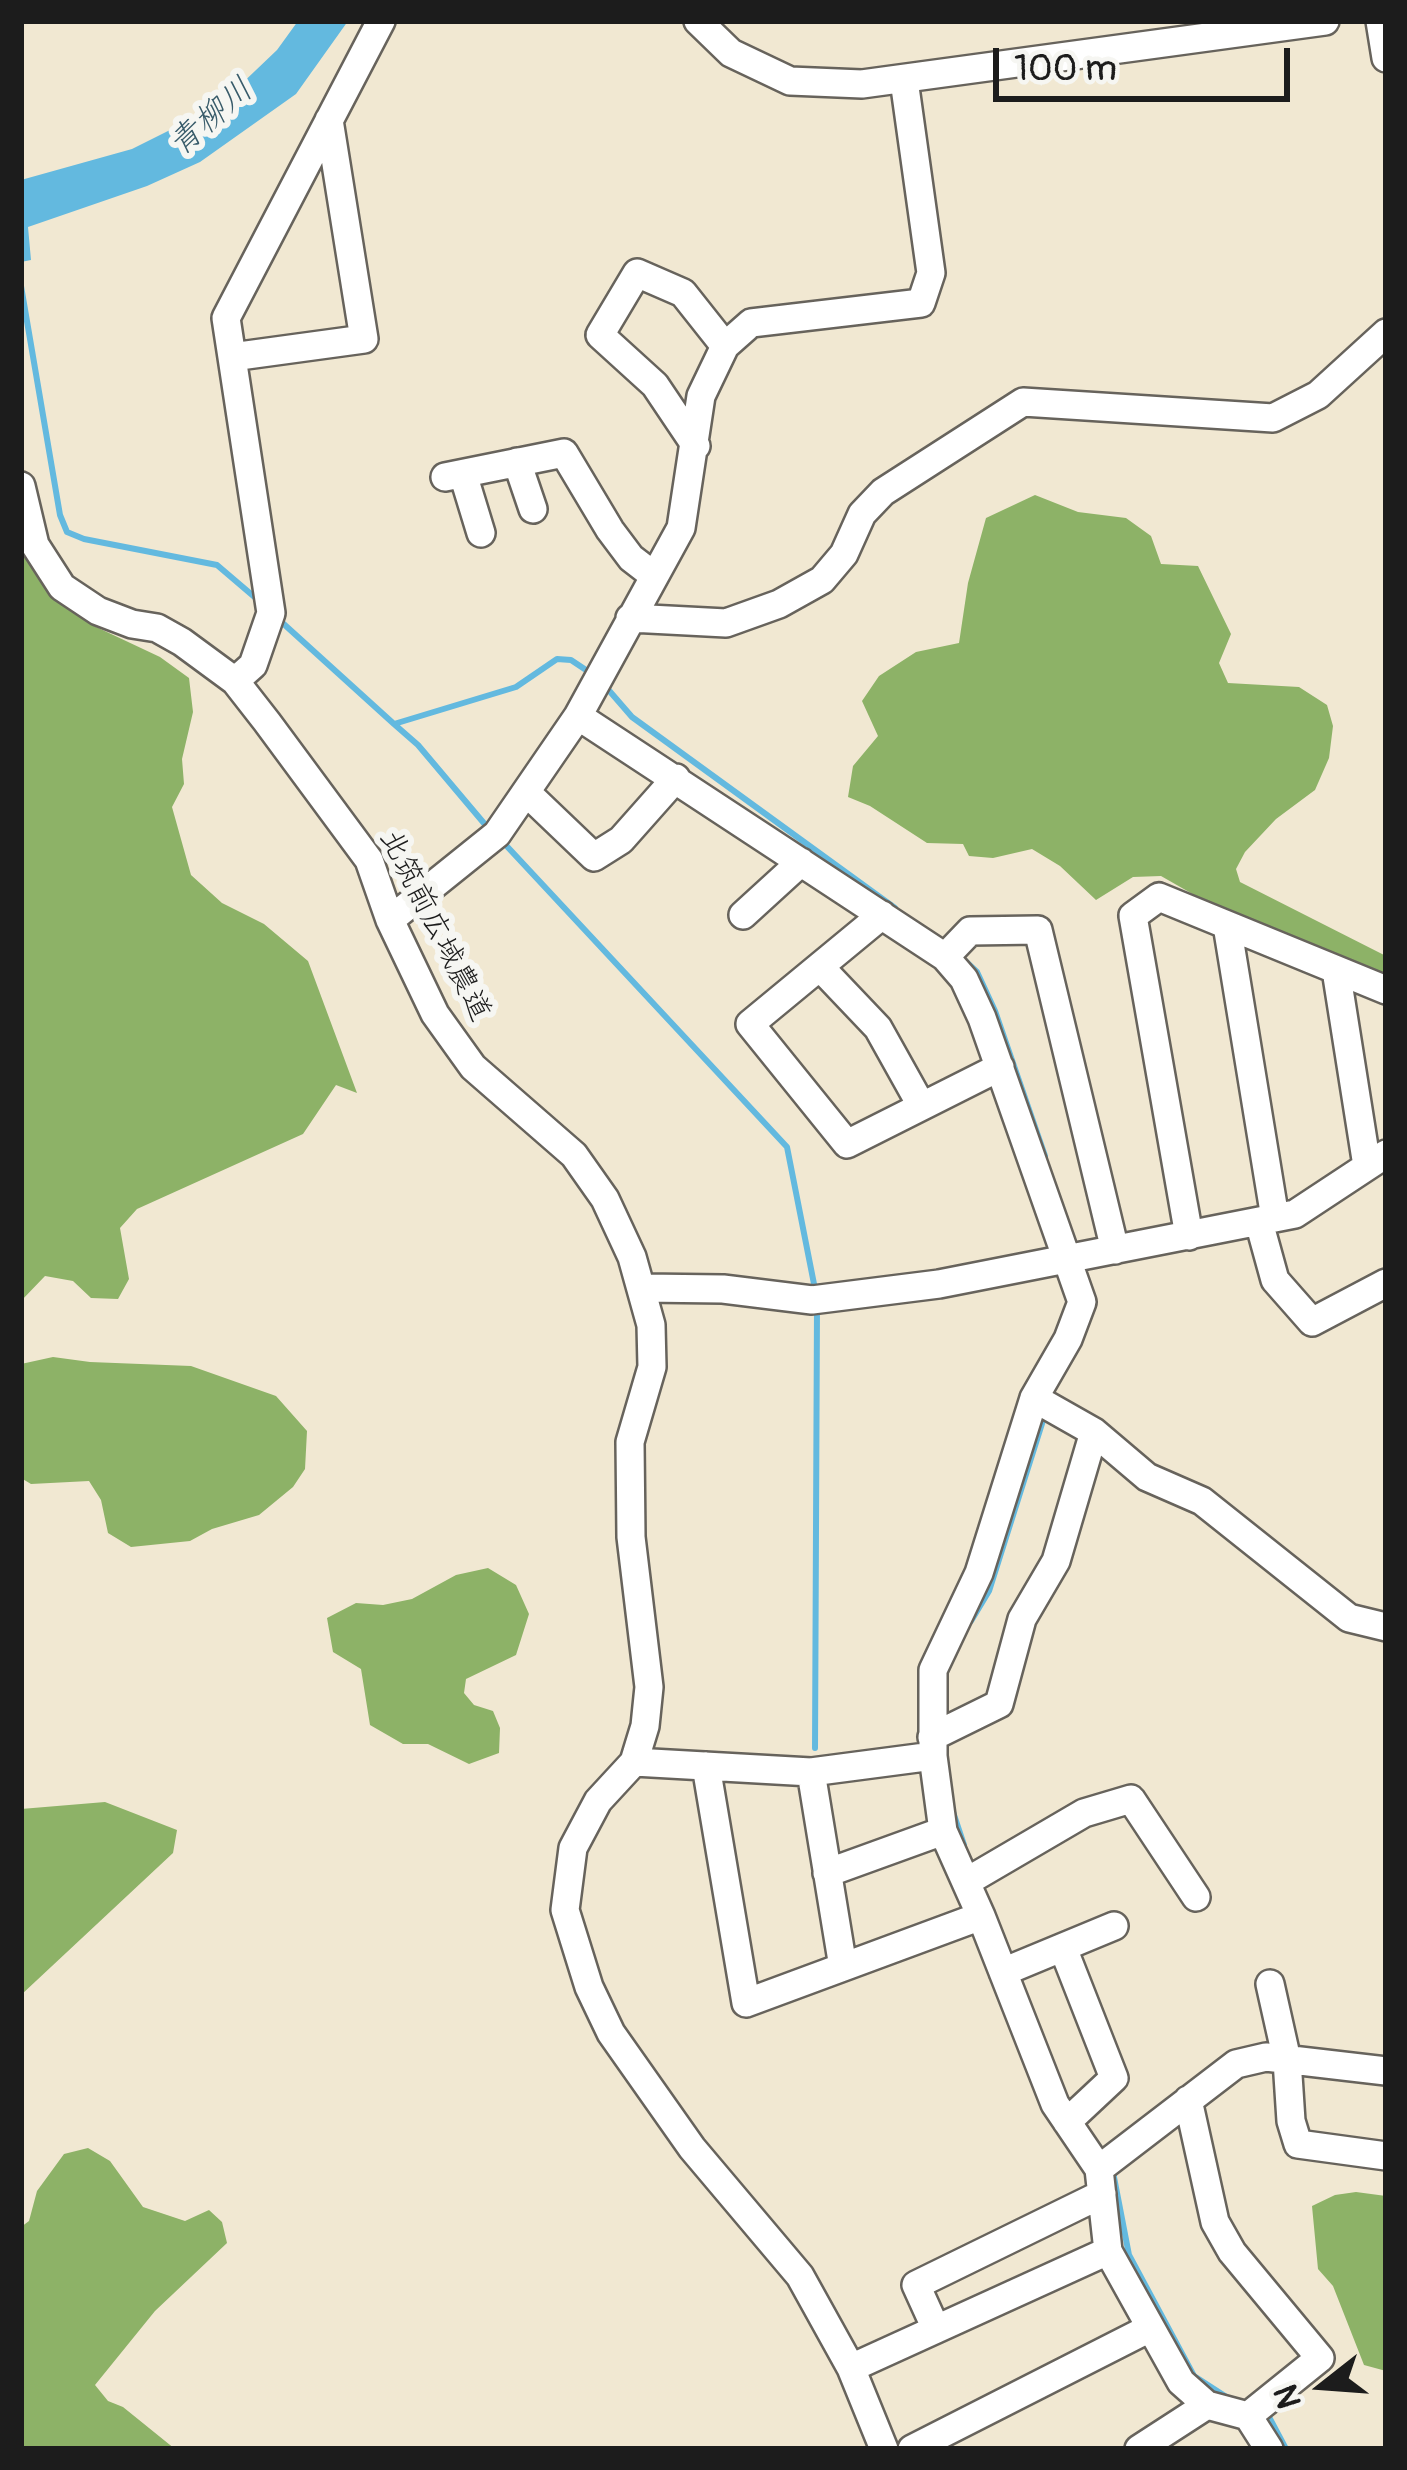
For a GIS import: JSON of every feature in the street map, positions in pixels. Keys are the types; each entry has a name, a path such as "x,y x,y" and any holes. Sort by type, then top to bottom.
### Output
{"street":[{"path":"235,681 253,665 272,613 226,318 381,21"},
{"path":"698,21 731,53 790,81 862,84 1325,21"},
{"path":"1380,21 1386,58"},
{"path":"391,920 497,834 578,716 680,529 700,396 725,346 752,323 922,303 932,273 904,80"},
{"path":"232,357 364,339 329,120"},
{"path":"696,446 655,385 600,335 637,272 683,293 725,346"},
{"path":"629,618 726,623 794,596 822,580 844,554 862,514 883,492 1023,402 1273,418 1318,395 1386,332"},
{"path":"481,533 454,476 564,453 610,530 653,575"},
{"path":"517,462 533,509"},
{"name":"北筑前広域農道","path":"21,486 35,545 62,587 98,611 170,635 235,681 369,860 435,1014 473,1067 574,1155 605,1199 643,1288 651,1324 652,1367 630,1442 632,1537 649,1687 645,1726 634,1762"},
{"path":"578,716 945,957 964,979 1000,1067 1082,1302 1068,1339 1034,1398 979,1573 934,1670 932,1746 943,1831 1055,2104 1101,2181 1108,2251 1181,2382 1207,2405 1248,2416 1269,2449"},
{"path":"526,793 594,857 621,840 676,778"},
{"path":"743,915 801,862"},
{"path":"1189,1236 1133,916 1159,897 1386,990"},
{"path":"882,915 750,1024 848,1144 1000,1067"},
{"path":"1227,925 1276,1280 1312,1322 1386,1282"},
{"path":"945,957 970,931 1038,930 1114,1250"},
{"path":"820,967 878,1028 921,1105"},
{"path":"643,1288 723,1289 812,1300 939,1284 1295,1214 1377,1160 1336,970"},
{"path":"1034,1398 1094,1432 1147,1478 1202,1501 1348,1618 1386,1628"},
{"path":"884,2449 851,2368 800,2276 655,2099 611,2033 589,1987 565,1910 573,1848 598,1801 634,1762 811,1772 932,1746 999,1705 1022,1619 1056,1561 1094,1432"},
{"path":"706,1766 746,2003 981,1916"},
{"path":"811,1772 843,1967"},
{"path":"966,1882 1084,1813 1131,1799 1196,1897"},
{"path":"827,1873 943,1831"},
{"path":"1003,1972 1114,1926"},
{"path":"1063,1948 1114,2078 1067,2122"},
{"path":"1270,1984 1287,2060 1298,2144 1386,2156"},
{"path":"936,2329 916,2285 1101,2181 1188,2100 1236,2064 1266,2057 1386,2071"},
{"path":"1188,2100 1215,2222 1232,2252 1320,2358 1248,2416"},
{"path":"851,2368 1108,2251"},
{"path":"912,2449 1150,2327"},
{"path":"1139,2449 1207,2405"}],"green space":[{"path":"1035,495 1078,512 1126,518 1151,536 1161,564 1198,566 1231,634 1219,663 1228,683 1299,687 1327,705 1333,726 1329,758 1315,790 1276,819 1236,869 1240,882 1386,956 1386,984 1245,924 1161,876 1133,877 1096,900 1060,866 1032,849 993,858 969,856 963,844 927,843 848,797 853,766 878,736 862,701 879,676 916,652 959,643 968,583 986,518"},
{"path":"21,554 92,625 160,657 189,678 193,712 182,759 184,784 172,807 191,875 222,903 264,924 308,961 357,1093 336,1085 303,1134 137,1209 120,1228 129,1279 118,1299 91,1298 73,1281 45,1276 21,1301"},
{"path":"53,1357 191,1366 276,1396 307,1431 305,1469 293,1487 259,1515 190,1541 131,1547 108,1533 101,1500 89,1481 31,1484 21,1478 21,1364"},
{"path":"488,1568 516,1585 529,1614 516,1655 466,1679 464,1693 474,1705 493,1711 500,1728 499,1753 469,1764 428,1744 403,1744 370,1725 361,1669 333,1652 327,1618 356,1603 383,1605 412,1599 456,1575"},
{"path":"105,1802 177,1830 173,1853 21,1995 21,1809"},
{"path":"88,2148 110,2161 143,2207 185,2221 209,2210 222,2222 227,2243 155,2311 95,2385 108,2401 123,2407 175,2449 21,2449 21,2227 29,2221 37,2191 64,2154"},
{"path":"1356,2192 1386,2196 1386,2371 1364,2365 1333,2286 1318,2269 1312,2206"}],"water":[{"name":"青柳川","path":"298,21 348,21 296,94 200,162 147,186 28,227 31,260 21,262 21,180 132,149 178,126 234,91 277,50"}],"waterway":[{"path":"21,286 60,515 67,532 217,565 258,600"},
{"path":"276,617 394,724 516,687 557,659 571,660 592,674"},
{"path":"606,687 632,717 895,908"},
{"path":"394,724 418,745 488,828"},
{"path":"502,841 787,1147 815,1289"},
{"path":"959,955 977,972 995,1011 1045,1156"},
{"path":"815,1748 817,1308"},
{"path":"971,1621 989,1591 1045,1414"},
{"path":"953,1812 964,1845"},
{"path":"1113,2172 1129,2255 1194,2376 1228,2398"},
{"path":"1262,2413 1269,2417 1286,2449"}]}
